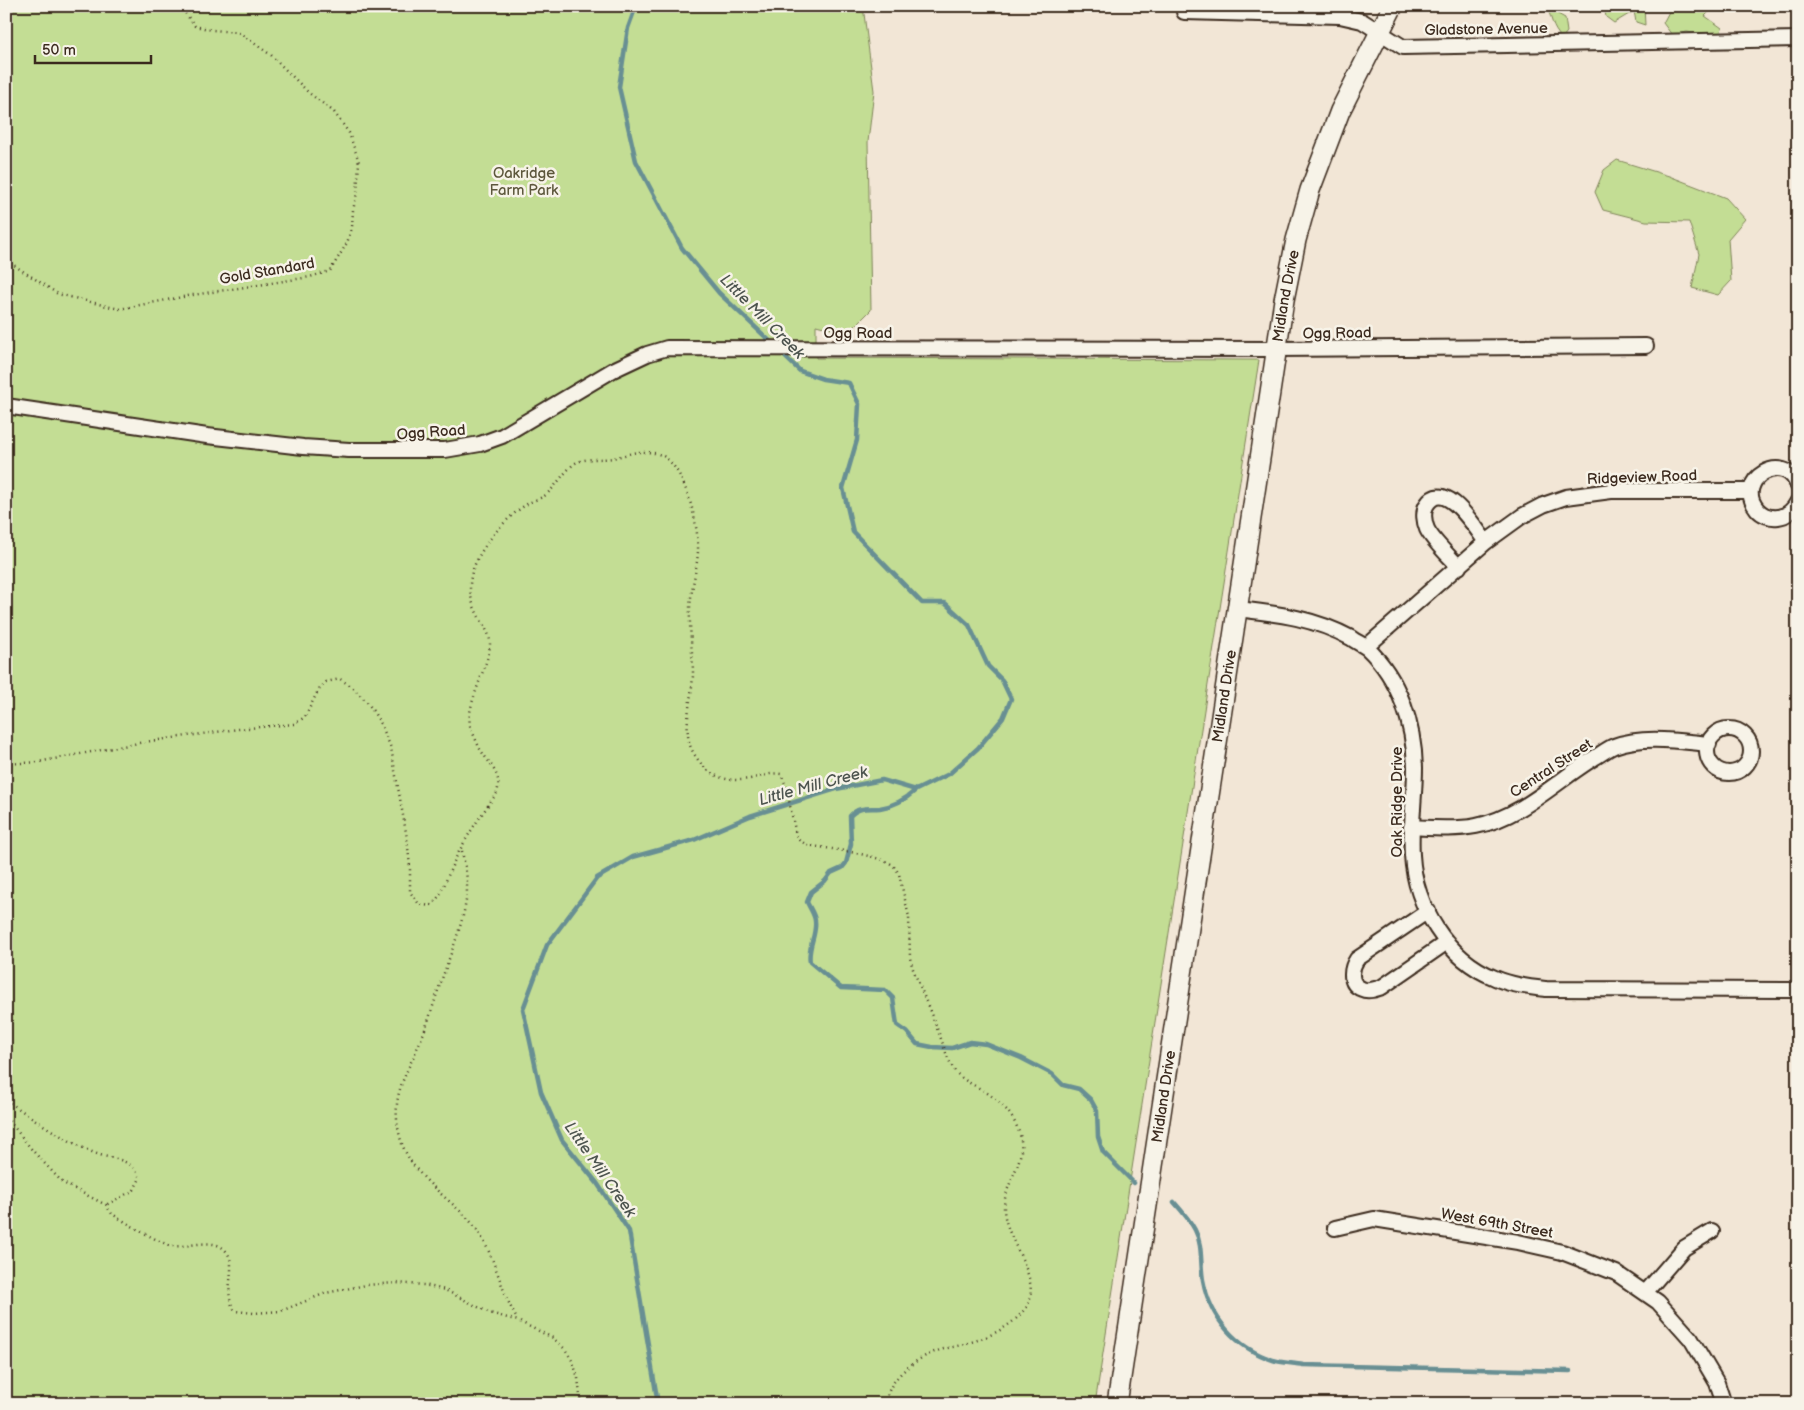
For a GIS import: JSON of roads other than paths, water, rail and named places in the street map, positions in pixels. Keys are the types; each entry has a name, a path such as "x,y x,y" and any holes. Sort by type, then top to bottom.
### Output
{"main road":[{"name":"Midland Drive","path":"1117,1404 1238,609 1275,349 1294,248 1310,190 1340,111 1393,6"}],"street":[{"name":"Gladstone Avenue","path":"1184,12 1340,16 1362,21 1404,47 1798,39"},
{"name":"Ogg Road","path":"6,406 207,436 303,447 349,450 444,450 480,444 502,436 613,370 647,354 667,348 1275,349 1646,346"},
{"path":"1798,486 1793,477 1786,472 1779,469 1771,469 1757,477 1751,491 1755,506 1767,516 1783,516 1790,512 1798,501"},
{"name":"Ridgeview Road","path":"1366,647 1486,542 1522,516 1543,504 1566,497 1611,491 1751,491"},
{"path":"1459,567 1427,529 1424,518 1425,507 1432,500 1438,497 1448,498 1457,505 1486,542"},
{"name":"Oak Ridge Drive","path":"1238,609 1280,614 1316,622 1340,633 1366,647 1393,681 1406,710 1413,743 1415,769 1412,856 1416,884 1428,911 1447,942 1471,966 1495,978 1519,986 1546,989 1798,990"},
{"name":"Central Street","path":"1412,827 1476,826 1501,818 1522,808 1585,763 1614,746 1636,741 1672,740 1709,744"},
{"path":"1428,911 1357,958 1352,966 1352,976 1356,984 1362,990 1382,987 1447,942"},
{"name":"West 69th Street","path":"1335,1228 1374,1219 1518,1242 1562,1252 1616,1273 1658,1302 1691,1339 1717,1382 1724,1404"},
{"path":"1646,1293 1684,1248 1712,1231"}],"waterway":[{"name":"Little Mill Creek","path":"636,6 628,28 619,87 636,161 682,248 719,293 774,345"},
{"name":"Little Mill Creek","path":"658,1404 629,1231 597,1183 562,1140 541,1092 523,1009 547,945 597,878 633,857 694,840 750,816 836,789 882,780 916,790 949,774 978,748 1003,718 1011,699 1002,680 988,666 969,625 945,603 922,603 853,532 843,488 857,440 859,404 849,383 823,379 800,371 779,351"},
{"path":"916,790 895,804 880,808 860,809 850,816 851,844 846,863 842,868 831,873 825,881 811,892 807,902 815,921 815,931 809,957 810,962 841,988 885,990 893,998 897,1025 907,1032 917,1044 952,1048 970,1042 986,1044 1021,1058 1052,1074 1063,1085 1079,1089 1091,1100 1097,1111 1098,1137 1103,1152 1134,1183"},
{"path":"1174,1202 1193,1226 1198,1236 1206,1294 1218,1319 1236,1339 1260,1355 1276,1361 1303,1365 1570,1371"}],"park label":[{"name":"Oakridge Farm Park","path":"524,182"}]}
